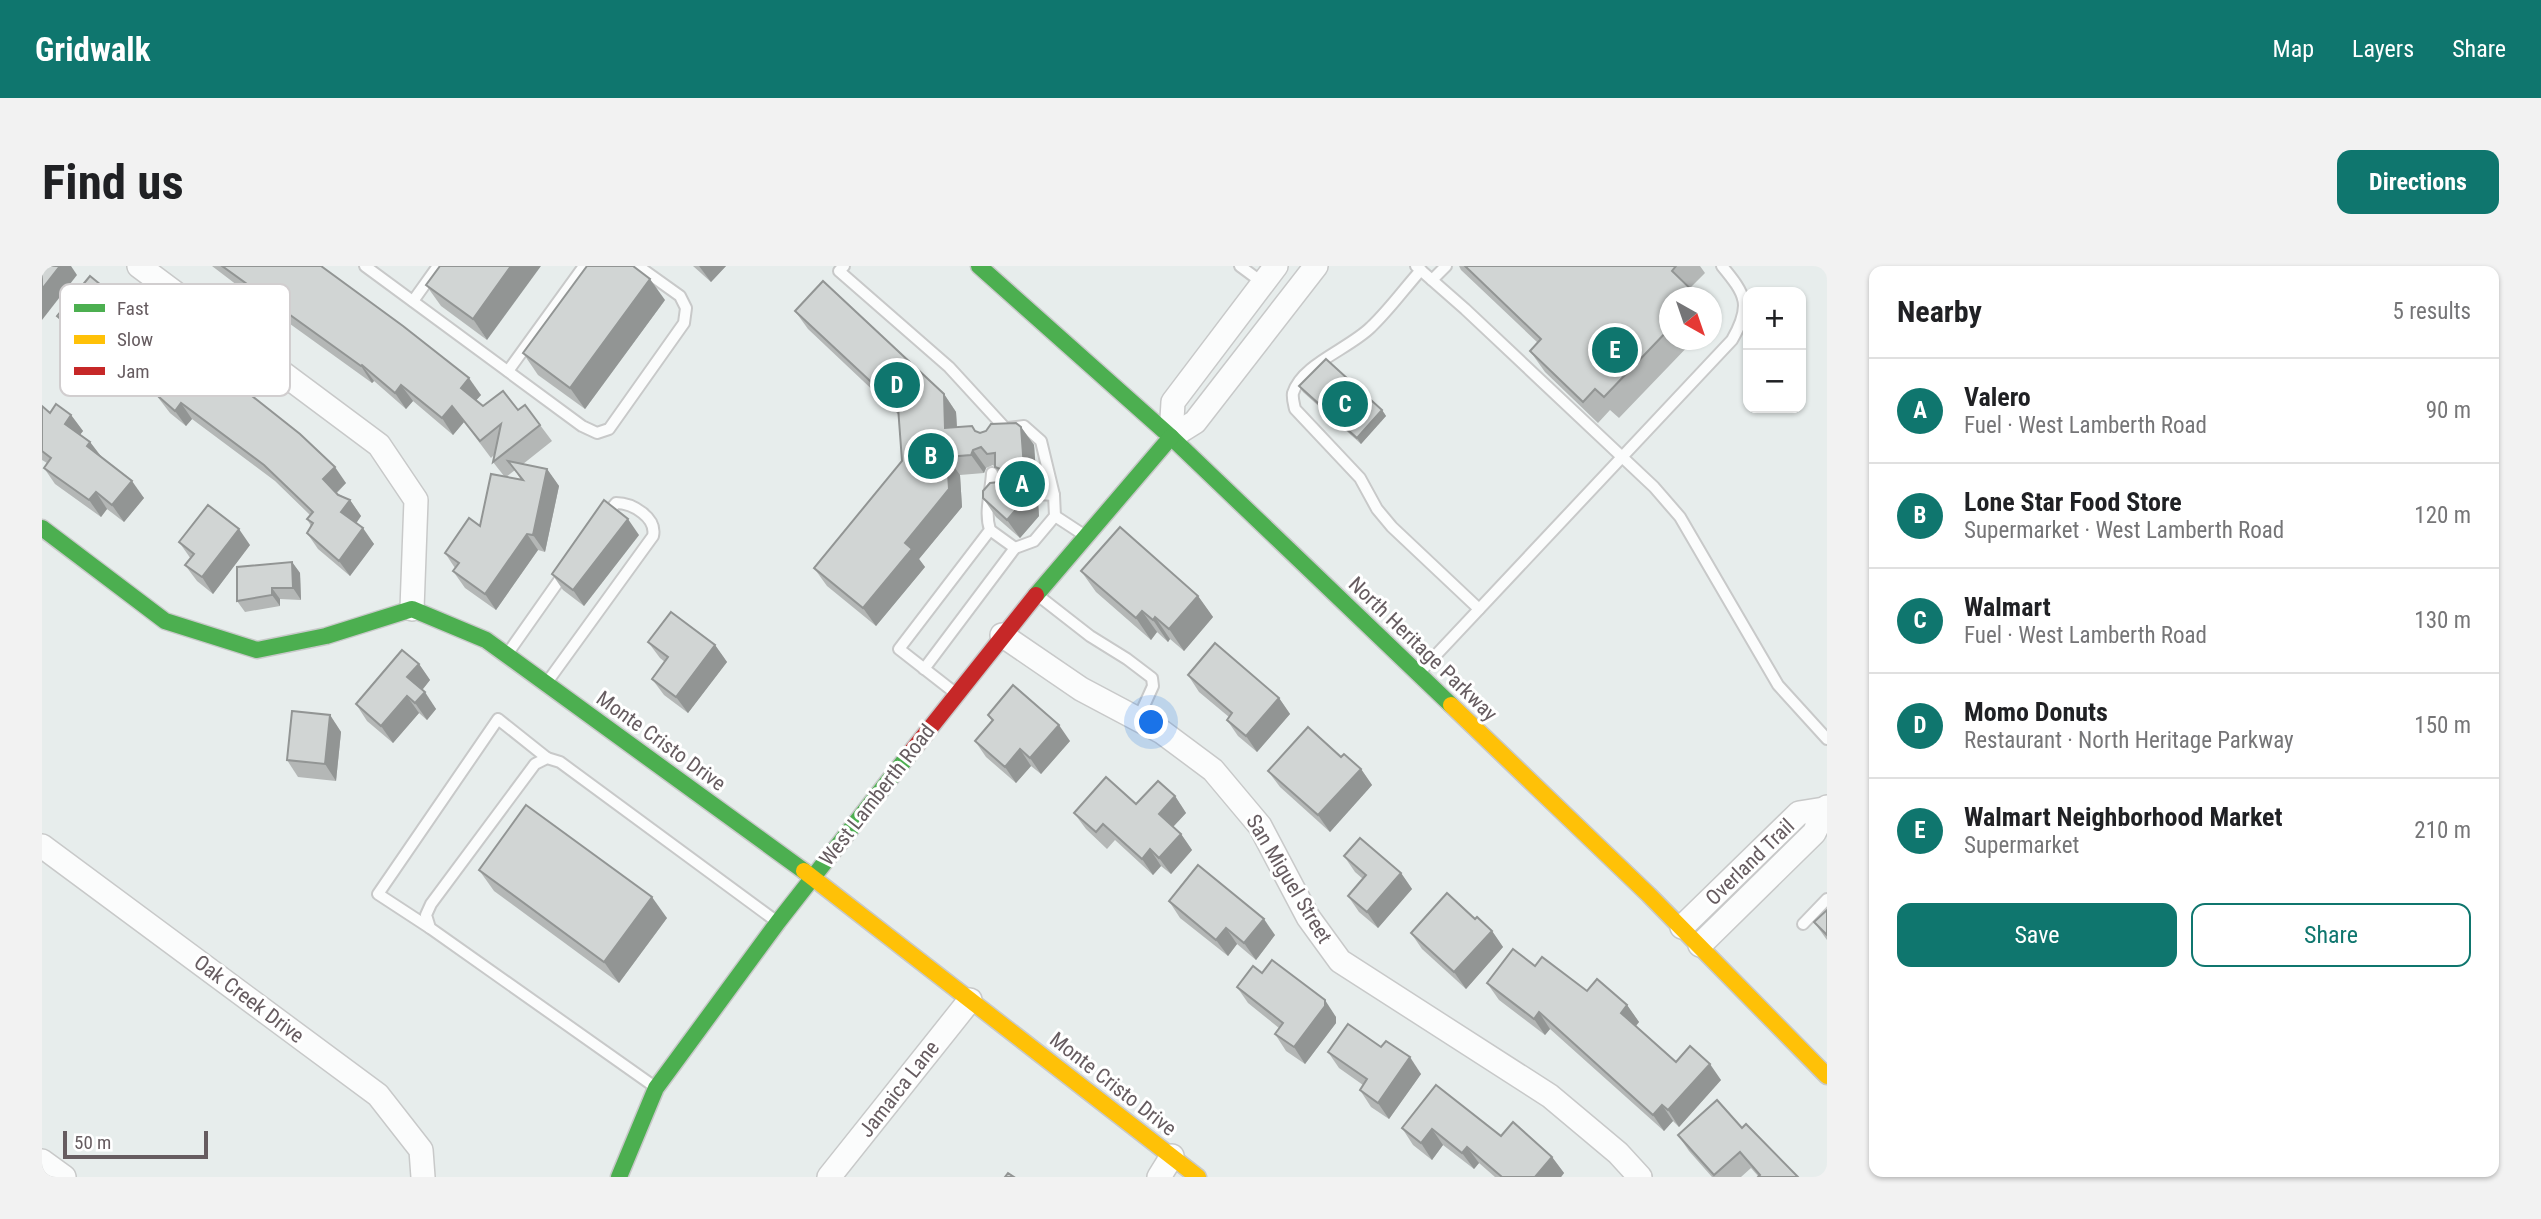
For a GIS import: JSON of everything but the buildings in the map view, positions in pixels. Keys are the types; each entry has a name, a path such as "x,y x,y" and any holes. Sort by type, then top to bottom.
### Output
{"street":[{"path":"139,266 163,284"},
{"name":"North Heritage Parkway","path":"979,266 997,277 1171,437 1682,927 1827,1076"},
{"name":"West Lamberth Road","path":"619,1177 656,1088 778,922 1002,635 1171,437 1195,422 1316,266"},
{"path":"1171,437 1173,402 1269,275"},
{"path":"42,528 165,621 257,650 326,636 412,610 416,500 380,445 290,378"},
{"name":"Monte Cristo Drive","path":"412,610 486,640 546,683 813,877 1198,1177"},
{"name":"San Miguel Street","path":"1002,635 1081,689 1162,732 1213,770 1260,826 1308,917 1340,961 1550,1096 1618,1153 1640,1177"},
{"name":"Overland Trail","path":"1682,927 1799,813 1826,809"},
{"name":"Overland Trail","path":"1700,945 1814,833 1826,809"},
{"name":"Oak Creek Drive","path":"42,846 378,1095 421,1150 423,1177"},
{"name":"Jamaica Lane","path":"829,1177 970,1000"},
{"path":"1159,1177 1172,1156"},
{"path":"42,1161 64,1177"}],"lane":[{"path":"365,266 582,426 597,433 609,429 684,323 686,308 680,296 638,266"},
{"path":"413,301 438,266"},
{"path":"508,371 584,266"},
{"path":"844,266 839,271 949,367 1005,428"},
{"path":"1240,266 1269,275"},
{"path":"1432,280 1446,266"},
{"path":"1418,674 1732,340 1743,321 1745,302 1737,284 1722,266"},
{"path":"1479,608 1392,527 1377,509 1360,478 1294,409 1293,395 1300,382 1327,357 1355,342 1372,326 1418,268 1654,487 1679,517 1764,666 1792,702 1827,739"},
{"path":"924,669 1015,548 1034,541 1055,516 1054,495 1039,454 1041,441 1024,426 1005,428 993,443"},
{"path":"992,473 996,493 985,517 990,530 1015,548"},
{"path":"1037,494 1054,495"},
{"path":"546,683 653,536 655,528 651,520 626,503 617,503 600,523"},
{"path":"1055,516 1087,537"},
{"path":"956,694 899,649 990,530"},
{"path":"506,655 569,567"},
{"path":"1037,595 1090,636 1152,678 1153,686 1138,719"},
{"path":"656,1088 378,894 498,719 547,758 560,762 778,922"},
{"path":"430,929 426,915 431,904 535,764 547,758"},
{"path":"1802,923 1827,899"}],"traffic: fast":[{"path":"979,266 1171,437 1451,705"},
{"path":"1036,595 1171,437"},
{"path":"42,528 165,621 257,650 326,636 412,609 486,640 804,871"},
{"path":"619,1177 656,1088 778,922 911,752"}],"traffic: slow":[{"path":"1451,705 1649,895 1827,1076"},
{"path":"804,871 1198,1177"}],"traffic: jam":[{"path":"911,752 1036,595"}],"place":[{"name":"Walmart Neighborhood Market","path":"1615,350"},
{"name":"Momo Donuts","path":"897,385"},
{"name":"Walmart","path":"1345,404"},
{"name":"Lone Star Food Store","path":"931,456"},
{"name":"Valero","path":"1022,484"}]}
